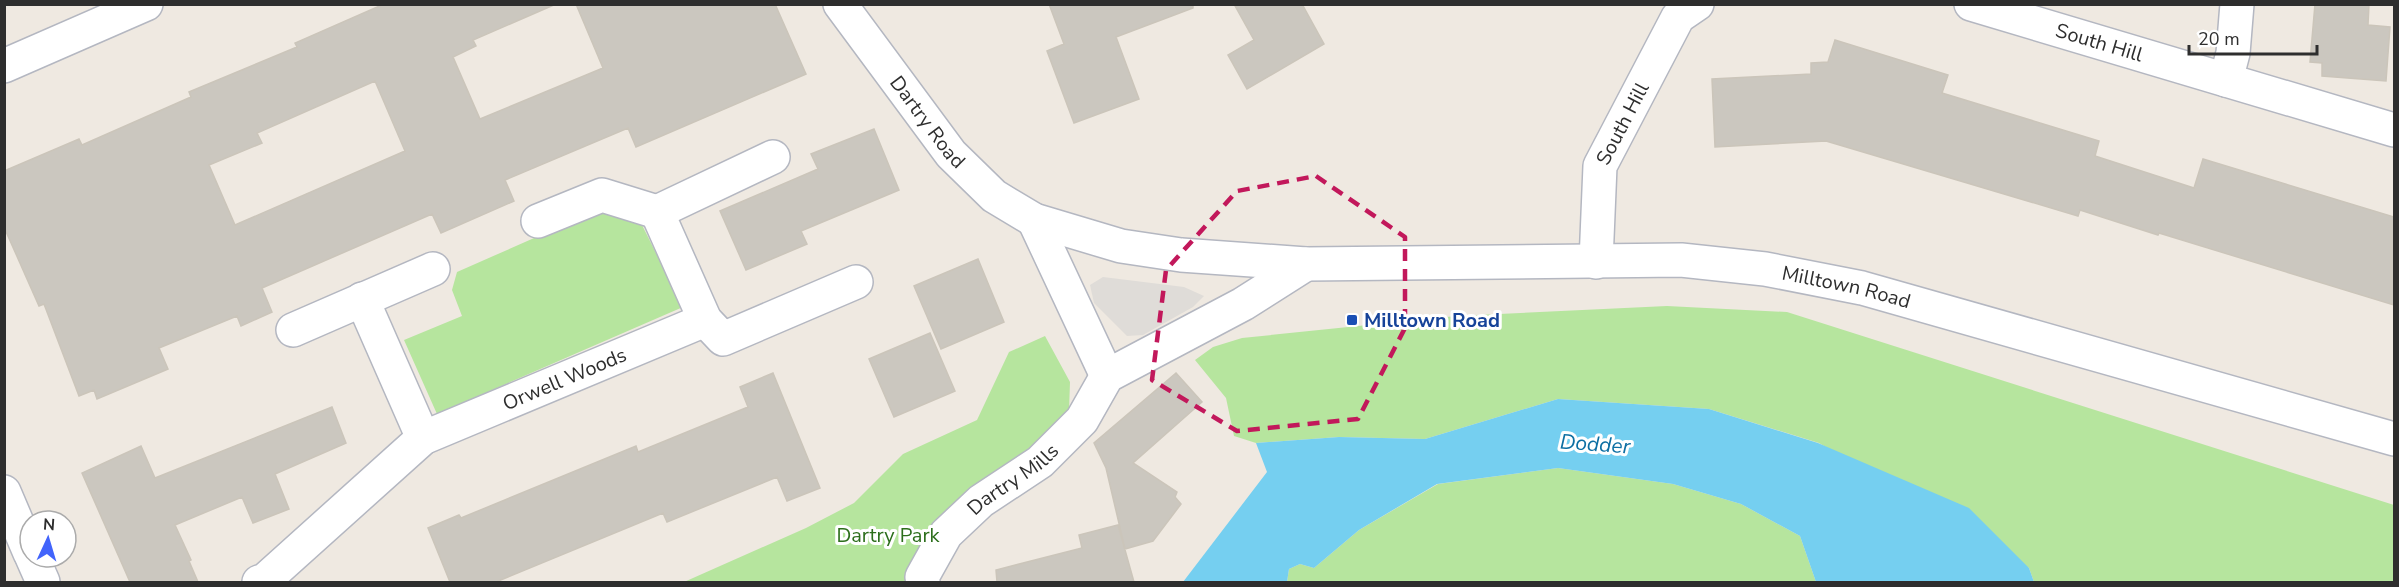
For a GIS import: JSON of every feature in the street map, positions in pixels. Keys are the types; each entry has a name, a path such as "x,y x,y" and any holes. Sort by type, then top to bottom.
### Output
{"street":[{"path":"4,66 146,4"},
{"name":"Dartry Road","path":"840,4 951,154 994,196 1034,220"},
{"name":"South Hill","path":"1596,262 1600,166 1678,18 1697,4"},
{"name":"South Hill","path":"1971,4 2394,130"},
{"path":"2226,80 2233,53 2237,4"},
{"path":"538,221 602,195 657,212 773,157"},
{"path":"657,212 705,320 723,339 856,282"},
{"path":"1034,220 1107,376 1243,304 1306,264"},
{"name":"Milltown Road","path":"1034,220 1121,246 1181,255 1306,264 1681,260 1765,269 1862,288 2394,439"},
{"path":"293,330 433,268"},
{"path":"362,299 423,438"},
{"name":"Orwell Woods","path":"259,582 265,580 423,438 705,320"},
{"name":"Dartry Mills","path":"923,582 922,577 946,534 981,501 1040,462 1082,420 1107,376"},
{"path":"5,494 18,525"}],"highlighted area":[{"path":"1316,176 1405,237 1405,328 1358,419 1237,431 1152,380 1166,270 1237,191"}],"green space":[{"path":"600,209 637,215 683,307 437,414 404,340 462,316 452,290 457,272"},
{"path":"1667,306 1787,312 2394,505 2394,582 2034,582 2029,568 1819,443 1709,409 1558,399 1425,439 1339,437 1256,443 1234,436 1226,398 1195,360 1213,347 1242,338 1456,316"},
{"name":"Dartry Park","path":"1045,336 1070,382 1069,411 921,582 684,582 806,528 854,503 903,454 977,420 1009,352"},
{"path":"1558,468 1673,484 1741,504 1800,536 1816,582 1287,582 1289,569 1300,564 1314,568 1359,530 1438,484"}],"shaded area":[{"path":"1103,277 1184,287 1204,296 1193,307 1143,335 1127,336 1094,303 1090,285"}],"water":[{"name":"Dodder","path":"1558,399 1709,409 1818,443 1969,508 2029,568 2034,582 1816,582 1800,536 1741,504 1673,484 1558,468 1437,484 1359,530 1314,568 1300,564 1289,569 1287,582 1183,582 1267,472 1256,443 1339,437 1425,439"}],"building":[{"path":"384,4 556,4 473,40 476,46 453,57 480,119 603,68 576,4 775,4 806,74 636,147 628,128 505,180 514,201 441,233 432,214 262,288 272,312 241,326 237,316 159,348 168,369 97,399 94,390 79,396 44,304 39,306 4,227 4,171 79,139 82,145 191,97 189,92 297,47 295,43","holes":["375,81 405,151 235,225 209,165 262,143 257,133"]},
{"path":"1049,4 1193,4 1193,8 1116,37 1139,99 1074,123 1047,51 1064,44"},
{"path":"1234,4 1302,4 1324,44 1247,89 1228,55 1254,40"},
{"path":"2315,4 2369,4 2368,25 2390,27 2386,81 2322,76 2322,63 2310,62"},
{"path":"1835,40 1948,75 1942,93 2099,141 2095,156 2194,188 2203,159 2394,217 2394,305 2080,210 2078,216 1826,141 1715,147 1712,79 1811,74 1811,63 1828,62"},
{"path":"874,129 899,190 801,231 807,244 746,270 720,211 818,169 811,154"},
{"path":"978,259 1004,322 941,349 914,286"},
{"path":"930,333 955,391 894,417 869,359"},
{"path":"773,373 820,488 787,501 777,477 667,522 663,513 496,582 450,582 428,528 459,515 461,518 636,446 638,452 748,407 740,387"},
{"path":"1176,373 1202,402 1133,463 1177,492 1175,497 1181,504 1153,541 1125,549 1106,468 1094,443"},
{"path":"332,407 346,443 275,474 289,509 253,523 242,497 175,525 198,582 130,582 82,473 141,446 155,478"},
{"path":"1118,525 1134,582 997,582 996,570 1082,548 1079,535"}],"place":[{"name":"Milltown Road","path":"1352,320"}]}
